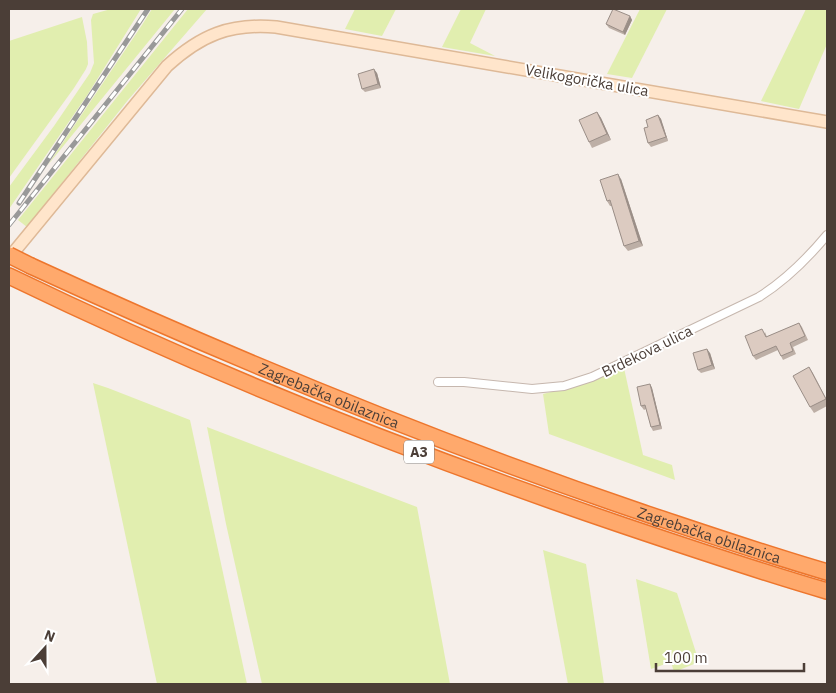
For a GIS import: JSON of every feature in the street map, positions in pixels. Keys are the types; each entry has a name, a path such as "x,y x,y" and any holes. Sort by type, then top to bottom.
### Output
{"highway":[{"name":"Zagrebačka obilaznica","path":"9,256 266,370 427,435 601,498 827,572"},
{"name":"Zagrebačka obilaznica","path":"15,279 233,377 422,453 587,513 827,591"}],"street":[{"name":"Velikogorička ulica","path":"9,256 167,66 193,44 225,30 258,25 827,122"},
{"name":"Brdekova ulica","path":"438,382 464,382 532,389 564,386 592,377 759,297 780,284 796,270 827,235"}],"green space":[{"path":"111,9 141,9 88,94 9,209 9,187 90,73 94,63 91,20 93,14"},
{"path":"152,9 175,9 47,166 142,25"},
{"path":"188,9 207,9 128,100 27,227 18,220"},
{"path":"355,9 396,9 382,36 345,29"},
{"path":"461,9 486,9 470,43 495,56 442,47"},
{"path":"640,9 667,9 632,78 607,74"},
{"path":"806,9 827,9 827,44 799,109 761,101"},
{"path":"82,17 87,42 88,64 86,69 9,178 9,41"},
{"path":"624,368 643,455 672,465 675,480 549,434 543,394 578,385"},
{"path":"93,383 190,420 247,684 157,684"},
{"path":"207,427 417,507 450,684 262,684 226,524"},
{"path":"543,550 586,564 604,684 568,684"},
{"path":"636,579 677,593 699,662 674,672 671,662 651,669"}],"building":[{"path":"613,9 630,16 623,32 606,24"},
{"path":"374,69 378,84 362,89 358,74"},
{"path":"597,112 607,134 589,142 579,120"},
{"path":"658,115 666,137 648,143 644,128 648,127 646,120"},
{"path":"618,174 639,241 624,246 610,200 607,201 600,180"},
{"path":"799,323 805,336 790,343 793,351 781,356 776,346 753,356 745,336 762,329 766,337"},
{"path":"707,349 712,365 698,370 693,353"},
{"path":"809,367 826,399 810,407 793,376"},
{"path":"650,384 660,425 651,427 645,405 641,406 637,387"}],"railway":[{"path":"19,203 148,9"},
{"path":"9,225 182,9"}]}
